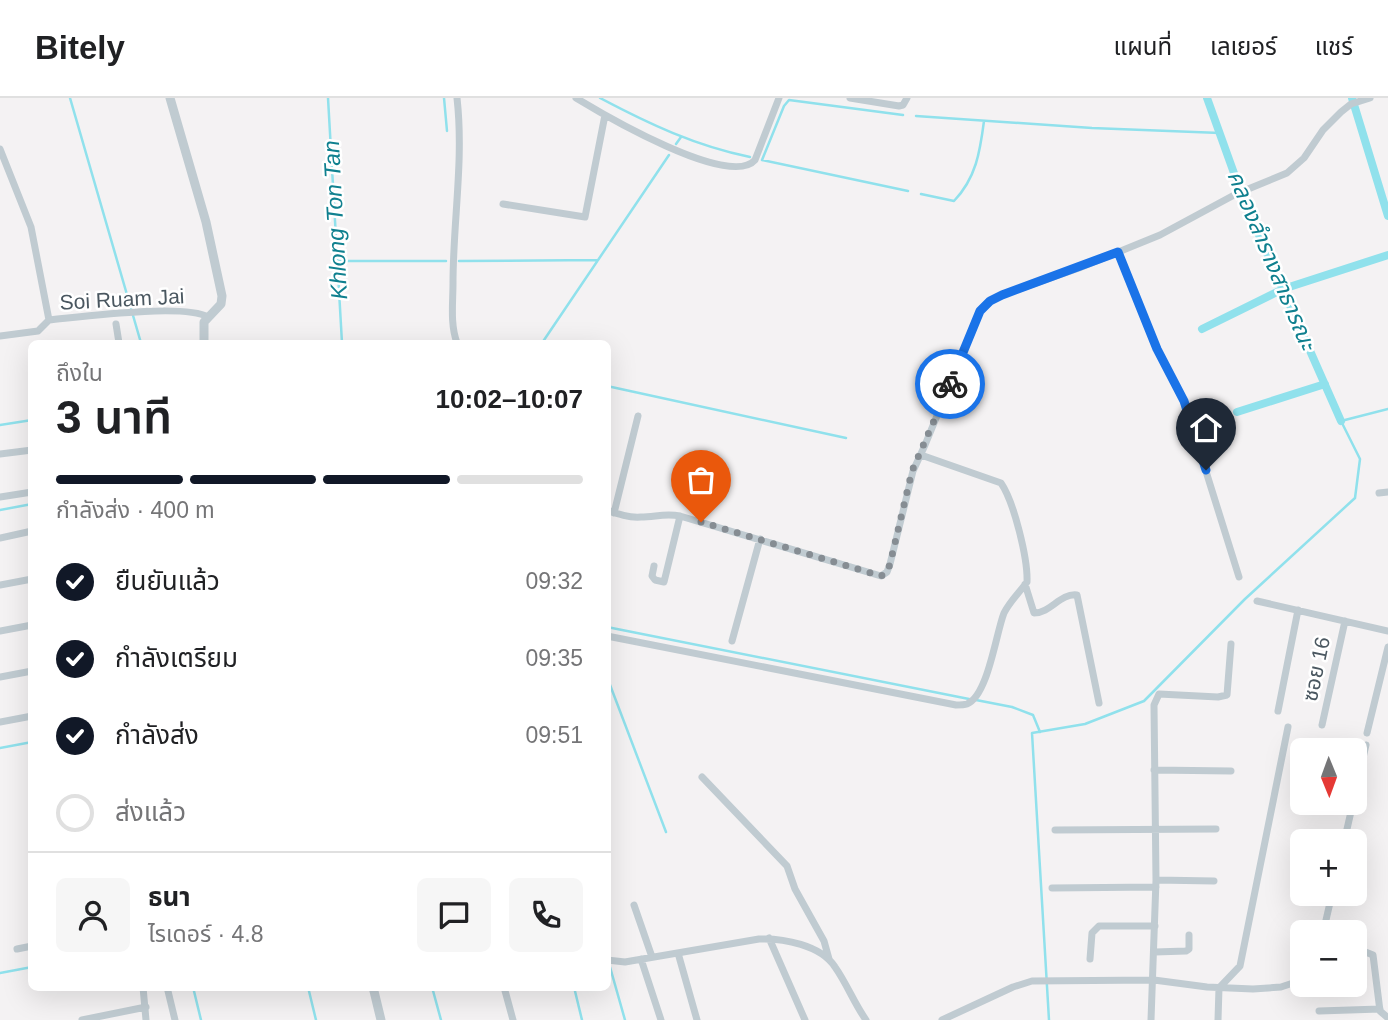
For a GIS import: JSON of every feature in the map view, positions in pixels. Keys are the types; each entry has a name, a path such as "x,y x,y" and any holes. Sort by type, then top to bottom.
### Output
{"street":[{"path":"170,98 205,222 222,296 221,304 208,317 202,328 204,340"},
{"path":"456,340 453,326 453,254 460,162 457,98"},
{"path":"576,98 671,149 719,164 743,167 753,164 779,98"},
{"path":"850,98 893,106 903,105 907,98"},
{"path":"638,416 611,511 642,517 661,513 680,516 881,576 887,572 890,564 912,471 984,305 1002,295 1160,235 1236,194 1287,173 1297,166 1323,130 1356,102 1370,98"},
{"path":"503,204 584,217 605,115"},
{"name":"Soi Ruam Jai","path":"0,149 31,227 49,320 189,311 208,317"},
{"path":"1118,252 1157,349 1184,401 1239,578"},
{"path":"0,336 38,331 49,320"},
{"path":"116,324 119,340"},
{"path":"0,454 28,450"},
{"path":"921,455 1001,483 1013,509 1027,576 1026,584 1034,613 1041,613 1066,595 1077,595 1099,703"},
{"path":"1379,493 1388,492"},
{"path":"0,497 28,493"},
{"path":"654,566 652,576 655,580 664,582 680,516"},
{"path":"0,538 28,532"},
{"path":"732,641 760,539"},
{"path":"0,585 28,580"},
{"path":"611,637 965,705 975,697 982,684 1003,616 1013,597 1026,584"},
{"path":"1257,601 1388,631"},
{"path":"1278,711 1298,610"},
{"name":"ซอย 16","path":"1322,724 1345,621"},
{"path":"0,631 28,626"},
{"path":"1151,1020 1156,883 1154,705 1159,694 1225,697 1231,644"},
{"path":"1367,733 1388,647"},
{"path":"0,677 28,672"},
{"path":"0,722 28,717"},
{"path":"1218,1020 1219,988 1240,965 1288,727"},
{"path":"1154,770 1231,771"},
{"path":"702,777 788,866 795,889 824,941 829,959 866,1020"},
{"path":"1055,830 1216,829"},
{"path":"1052,888 1214,881"},
{"path":"634,905 652,957"},
{"path":"1090,959 1092,933 1099,926 1155,926"},
{"path":"1155,953 1186,951 1189,949 1189,935"},
{"path":"611,961 641,959 769,939 809,948 829,959"},
{"path":"769,939 806,1020"},
{"path":"17,948 28,947"},
{"path":"678,953 697,1020"},
{"path":"1367,953 1373,955 1380,1009 1388,1018"},
{"path":"641,959 661,1020"},
{"path":"942,1020 1024,982 1154,980 1253,989 1281,988 1290,985"},
{"path":"144,991 146,1020"},
{"path":"168,991 175,1020"},
{"path":"374,991 381,1020"},
{"path":"506,991 513,1020"},
{"path":"82,1020 146,1007"},
{"path":"1319,1012 1380,1009"}],"waterway":[{"path":"70,98 140,340"},
{"name":"Khlong Ton Tan","path":"328,98 342,340"},
{"path":"444,98 447,131"},
{"path":"600,98 673,133 750,157"},
{"name":"คลองลำรางสาธารณะ","path":"1207,98 1244,201 1341,421"},
{"path":"1352,98 1388,216"},
{"path":"903,115 789,100 762,160 908,191"},
{"path":"916,116 1092,128 1220,133"},
{"path":"921,194 954,201 972,174 979,154 984,121"},
{"path":"676,144 681,137"},
{"path":"544,340 669,155"},
{"path":"1202,329 1283,289 1388,255"},
{"path":"459,261 598,260"},
{"path":"337,261 446,261"},
{"path":"1237,412 1325,384"},
{"path":"611,387 846,438"},
{"path":"1049,1020 1032,733 1085,724 1144,701 1245,599 1355,498 1360,459 1341,421 1388,409"},
{"path":"0,425 28,421"},
{"path":"0,510 28,505"},
{"path":"611,628 969,699"},
{"path":"611,688 666,832"},
{"path":"976,700 1012,707 1033,715 1040,732"},
{"path":"0,748 28,743"},
{"path":"0,973 28,968"},
{"path":"611,971 625,1020"},
{"path":"194,991 201,1020"},
{"path":"309,991 316,1020"},
{"name":"Khlong Ton Tan","path":"433,991 441,1020"},
{"name":"Khlong Ton Tan","path":"575,991 582,1020"}],"way so far":[{"path":"701,522 881,576 887,572 890,564 912,471 950,384"}],"route":[{"path":"950,384 984,305 1002,295 1118,252 1157,349 1184,401 1206,470"}]}
